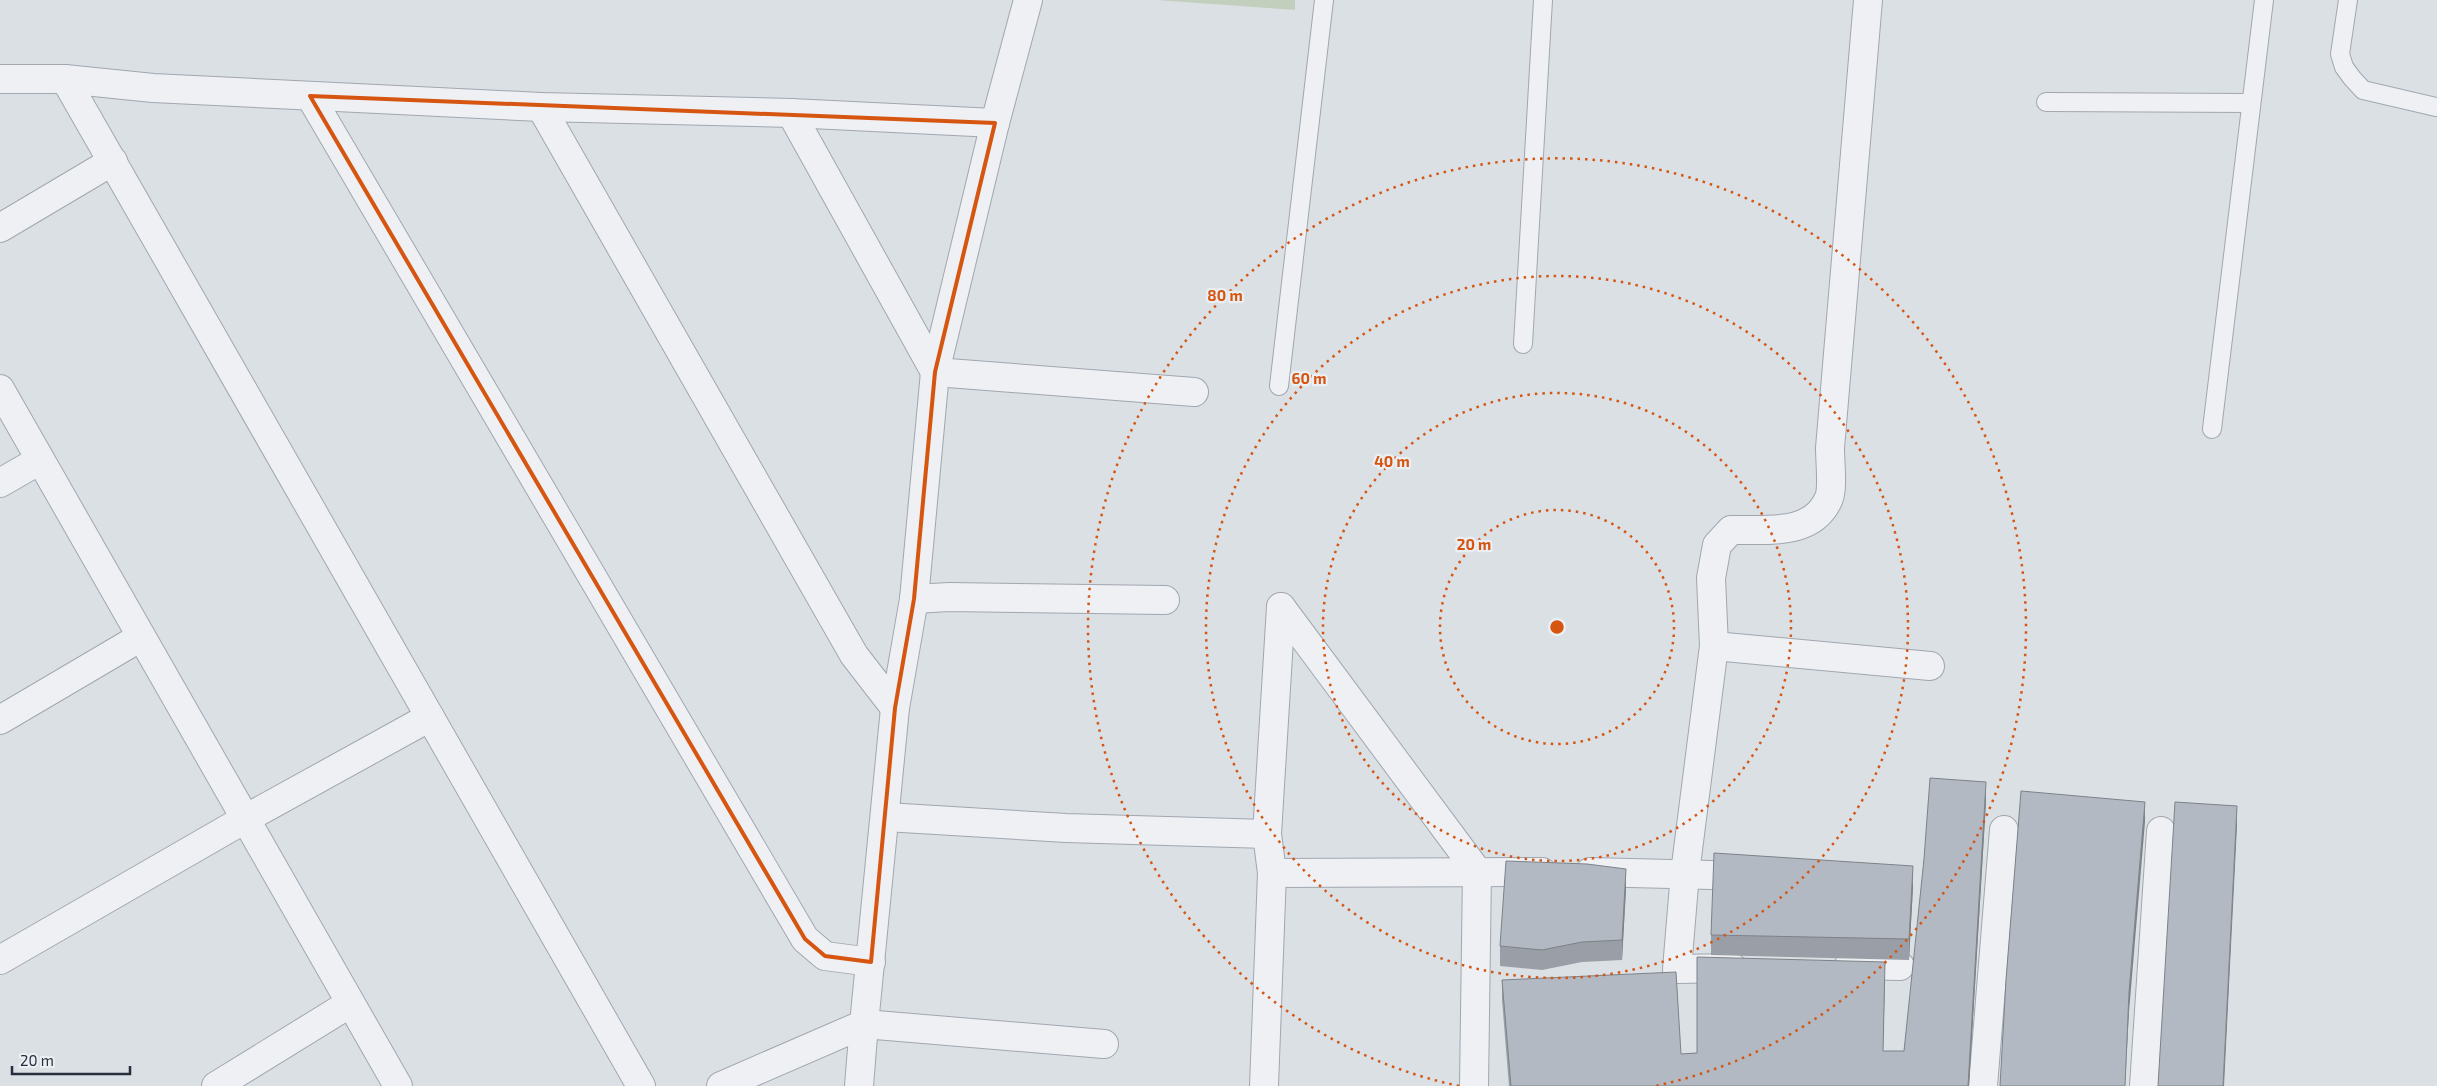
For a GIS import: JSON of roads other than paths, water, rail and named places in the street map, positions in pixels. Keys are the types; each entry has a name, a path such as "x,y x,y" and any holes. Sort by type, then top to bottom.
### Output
{"street":[{"path":"859,1086 895,708 914,599 935,372 994,123 1028,0"},
{"path":"1757,967 1677,969 1684,873 1714,646 1710,578 1717,545 1731,530 1791,529 1817,518 1830,497 1830,448 1868,0"},
{"path":"0,79 65,79 153,88 541,107 791,113 994,123"},
{"path":"65,79 641,1086"},
{"path":"310,96 806,939 825,956 871,962"},
{"path":"541,107 854,656 895,708"},
{"path":"791,113 935,372"},
{"path":"0,228 113,161"},
{"path":"935,372 1194,392"},
{"path":"0,389 398,1086"},
{"path":"0,483 40,460"},
{"path":"914,599 949,597 1165,600"},
{"path":"1264,1086 1272,873 1267,834 1281,607 1477,871 1474,1086"},
{"path":"0,720 140,636"},
{"path":"1714,646 1930,666"},
{"path":"0,960 245,819 430,717"},
{"path":"886,817 1066,828 1267,834"},
{"path":"1983,1086 2004,830"},
{"path":"2144,1086 2161,831"},
{"path":"1272,873 1477,871 1684,873 1775,878"},
{"path":"1827,965 1900,966"},
{"path":"216,1086 350,1004"},
{"path":"721,1086 864,1024 1104,1044"}],"lane":[{"path":"1279,386 1324,0"},
{"path":"1523,344 1543,0"},
{"path":"2212,429 2264,0"},
{"path":"2348,0 2340,54 2344,67 2352,78 2363,90 2436,107"},
{"path":"2046,102 2251,103"}]}
